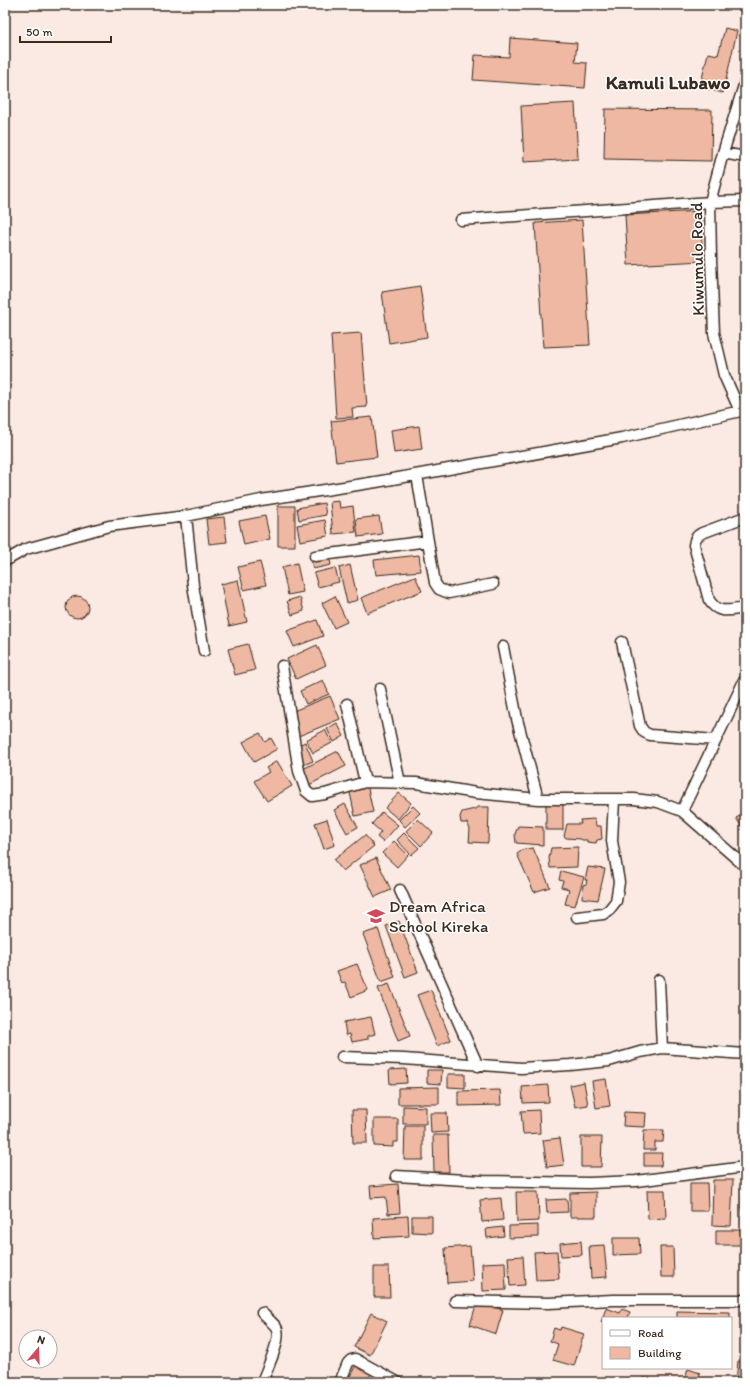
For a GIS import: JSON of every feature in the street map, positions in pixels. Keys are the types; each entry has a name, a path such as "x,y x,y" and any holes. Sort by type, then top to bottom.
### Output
{"street":[{"name":"Kiwumulo Road","path":"743,410 724,375 714,333 710,202 723,153 745,82"},
{"path":"723,153 745,157"},
{"path":"461,220 710,202 745,201"},
{"path":"5,561 26,549 109,526 186,516 261,500 417,475 622,438 743,410"},
{"path":"417,475 435,583 439,589 449,593 493,584"},
{"path":"186,516 193,585 204,651"},
{"path":"745,517 702,533 695,540 694,545 710,600 713,605 720,610 745,608"},
{"path":"315,556 428,541"},
{"path":"622,642 640,726 644,732 650,735 716,740"},
{"path":"502,647 517,719 538,799"},
{"path":"282,666 299,771 306,791 312,796 325,794 365,782 416,783 476,793 538,799 634,798 658,802 682,811 745,866"},
{"path":"682,811 744,682"},
{"path":"380,690 400,783"},
{"path":"347,704 365,782"},
{"path":"578,917 602,914 609,910 616,901 619,882 612,841 614,799"},
{"path":"400,890 478,1066"},
{"path":"659,980 662,1048"},
{"path":"342,1056 521,1068 609,1061 640,1052 662,1048 745,1054"},
{"path":"396,1176 483,1181 589,1183 636,1181 745,1167"},
{"path":"455,1301 548,1303 613,1300 745,1300"},
{"path":"262,1313 276,1327 278,1332 277,1341 262,1382"},
{"path":"340,1382 348,1364 351,1360 355,1359 397,1382"}],"building":[{"path":"725,28 737,31 723,93 700,87 708,53 718,55"},
{"path":"510,38 577,43 575,62 587,63 585,88 473,80 475,55 509,57"},
{"path":"575,103 578,159 524,162 521,106"},
{"path":"605,109 712,110 711,161 604,159"},
{"path":"700,211 703,261 628,265 625,215"},
{"path":"582,220 590,345 543,347 535,223"},
{"path":"420,286 427,337 389,343 382,292"},
{"path":"361,333 367,407 352,408 353,417 336,418 331,335"},
{"path":"372,417 377,457 336,462 331,421"},
{"path":"419,426 422,449 394,453 391,430"},
{"path":"339,501 340,508 353,506 356,532 333,534 330,502"},
{"path":"324,503 326,515 299,520 297,508"},
{"path":"278,506 295,506 295,546 278,546"},
{"path":"265,516 270,539 244,545 239,521"},
{"path":"379,516 382,534 358,537 356,519"},
{"path":"224,517 227,542 209,544 206,519"},
{"path":"325,520 328,536 300,541 297,525"},
{"path":"329,555 331,565 313,569 311,560"},
{"path":"419,555 421,571 376,575 374,560"},
{"path":"260,562 266,585 244,590 238,567"},
{"path":"297,563 303,592 288,595 282,567"},
{"path":"350,565 358,600 347,603 339,568"},
{"path":"335,568 339,582 318,587 314,573"},
{"path":"415,576 422,591 367,613 361,598"},
{"path":"238,580 247,622 229,626 221,584"},
{"path":"77,596 85,599 88,607 85,615 77,618 69,615 66,607 69,599"},
{"path":"335,596 347,622 334,628 322,603"},
{"path":"300,597 304,611 292,615 287,601"},
{"path":"317,620 323,636 294,647 287,631"},
{"path":"248,644 255,670 235,675 228,649"},
{"path":"317,645 326,665 296,679 287,659"},
{"path":"323,680 329,694 306,704 300,691"},
{"path":"330,696 340,719 296,737 286,714"},
{"path":"337,723 344,736 334,742 327,729"},
{"path":"325,730 332,743 313,753 306,740"},
{"path":"260,733 265,742 271,738 277,749 254,762 243,742"},
{"path":"305,742 313,761 301,766 292,748"},
{"path":"338,751 346,766 309,785 301,770"},
{"path":"277,761 292,786 267,801 254,781 269,772 266,768"},
{"path":"367,784 373,812 355,816 349,788"},
{"path":"399,793 411,803 398,819 385,808"},
{"path":"546,802 563,802 563,830 546,830"},
{"path":"345,804 358,827 347,833 334,810"},
{"path":"413,806 420,813 405,827 399,820"},
{"path":"477,807 489,807 488,843 469,842 470,829 467,823 461,823 460,817 462,812 475,809"},
{"path":"382,812 398,825 383,842 377,837 381,832 372,824"},
{"path":"745,813 745,825 742,827 736,818"},
{"path":"327,819 335,845 324,849 315,823"},
{"path":"418,819 433,833 421,846 406,831"},
{"path":"595,819 596,826 601,826 602,839 597,840 596,843 587,842 587,840 581,839 566,838 564,836 567,824 581,824 580,820"},
{"path":"518,826 543,827 543,845 516,843 515,834"},
{"path":"404,833 419,848 411,855 397,840"},
{"path":"365,835 374,846 343,871 334,860"},
{"path":"394,841 408,855 397,867 382,853"},
{"path":"578,847 577,867 550,868 549,858 551,848"},
{"path":"533,848 550,887 534,892 517,854 524,849"},
{"path":"376,858 391,890 375,897 360,865"},
{"path":"588,867 605,869 598,900 582,898 583,885 586,884 587,880 585,880"},
{"path":"561,871 584,877 575,906 565,904 569,889 561,887 563,881 559,880"},
{"path":"399,921 418,972 405,977 386,926"},
{"path":"378,929 395,977 381,982 363,934"},
{"path":"357,964 368,990 351,997 345,982 342,983 337,971"},
{"path":"389,984 410,1036 398,1041 378,988"},
{"path":"431,990 451,1040 437,1046 417,995"},
{"path":"371,1017 375,1034 368,1036 368,1039 352,1042 350,1034 346,1035 344,1022"},
{"path":"406,1069 407,1083 390,1084 389,1070"},
{"path":"427,1070 442,1070 441,1084 427,1083"},
{"path":"448,1074 465,1074 465,1088 448,1087"},
{"path":"606,1079 610,1106 596,1108 592,1081"},
{"path":"584,1082 588,1105 575,1107 570,1085"},
{"path":"548,1085 549,1102 523,1103 522,1087"},
{"path":"439,1087 439,1104 398,1104 398,1088"},
{"path":"500,1090 501,1105 458,1106 458,1091"},
{"path":"403,1106 426,1107 426,1124 403,1124"},
{"path":"352,1110 366,1110 367,1143 353,1143"},
{"path":"539,1110 540,1133 523,1134 521,1111"},
{"path":"624,1112 646,1113 645,1127 623,1126"},
{"path":"430,1113 447,1113 448,1132 431,1133"},
{"path":"374,1119 398,1119 398,1142 393,1142 393,1147 374,1146"},
{"path":"405,1126 423,1126 423,1160 404,1160"},
{"path":"644,1130 664,1130 663,1142 655,1142 655,1150 643,1150"},
{"path":"433,1135 448,1135 449,1172 434,1172"},
{"path":"581,1137 602,1137 601,1167 581,1167"},
{"path":"560,1138 564,1165 547,1167 543,1140"},
{"path":"644,1153 662,1153 661,1166 644,1166"},
{"path":"713,1180 733,1180 731,1226 712,1225"},
{"path":"690,1183 707,1183 708,1211 690,1211"},
{"path":"398,1184 400,1213 388,1214 386,1197 371,1198 370,1186"},
{"path":"647,1190 665,1190 666,1218 648,1219"},
{"path":"516,1192 538,1192 539,1221 517,1222"},
{"path":"596,1192 596,1217 570,1217 570,1193"},
{"path":"742,1196 745,1196 745,1220 742,1220"},
{"path":"501,1198 503,1220 482,1222 480,1200"},
{"path":"567,1199 568,1212 547,1213 546,1200"},
{"path":"408,1216 409,1236 374,1238 373,1218"},
{"path":"412,1216 432,1216 432,1233 412,1232"},
{"path":"538,1225 538,1237 509,1238 509,1226"},
{"path":"503,1227 504,1236 487,1238 486,1229"},
{"path":"716,1230 745,1230 745,1245 716,1245"},
{"path":"613,1238 639,1238 640,1254 613,1255"},
{"path":"581,1241 582,1255 561,1256 560,1243"},
{"path":"604,1245 607,1277 591,1278 589,1246"},
{"path":"470,1246 473,1281 447,1283 445,1248"},
{"path":"660,1247 673,1247 674,1277 661,1277"},
{"path":"557,1251 559,1279 536,1280 534,1252"},
{"path":"523,1256 525,1285 510,1286 508,1257"},
{"path":"505,1262 506,1290 483,1291 482,1263"},
{"path":"374,1267 389,1267 390,1297 374,1297"},
{"path":"477,1302 503,1310 496,1334 470,1325"},
{"path":"606,1308 620,1313 622,1309 630,1312 628,1317 603,1317"},
{"path":"677,1311 730,1312 730,1317 677,1317"},
{"path":"371,1313 387,1321 370,1355 354,1347"},
{"path":"561,1327 584,1334 574,1366 553,1360 558,1344 550,1341 554,1328 560,1330"},
{"path":"738,1361 745,1362 745,1382 736,1382"},
{"path":"357,1363 373,1369 367,1382 347,1382"},
{"path":"688,1369 700,1373 698,1382 684,1382"},
{"path":"643,1378 669,1381 669,1382 643,1382"}],"place":[{"name":"Dream Africa School Kireka","path":"376,916"}],"district":[{"name":"Kamuli Lubawo","path":"668,82"}]}
